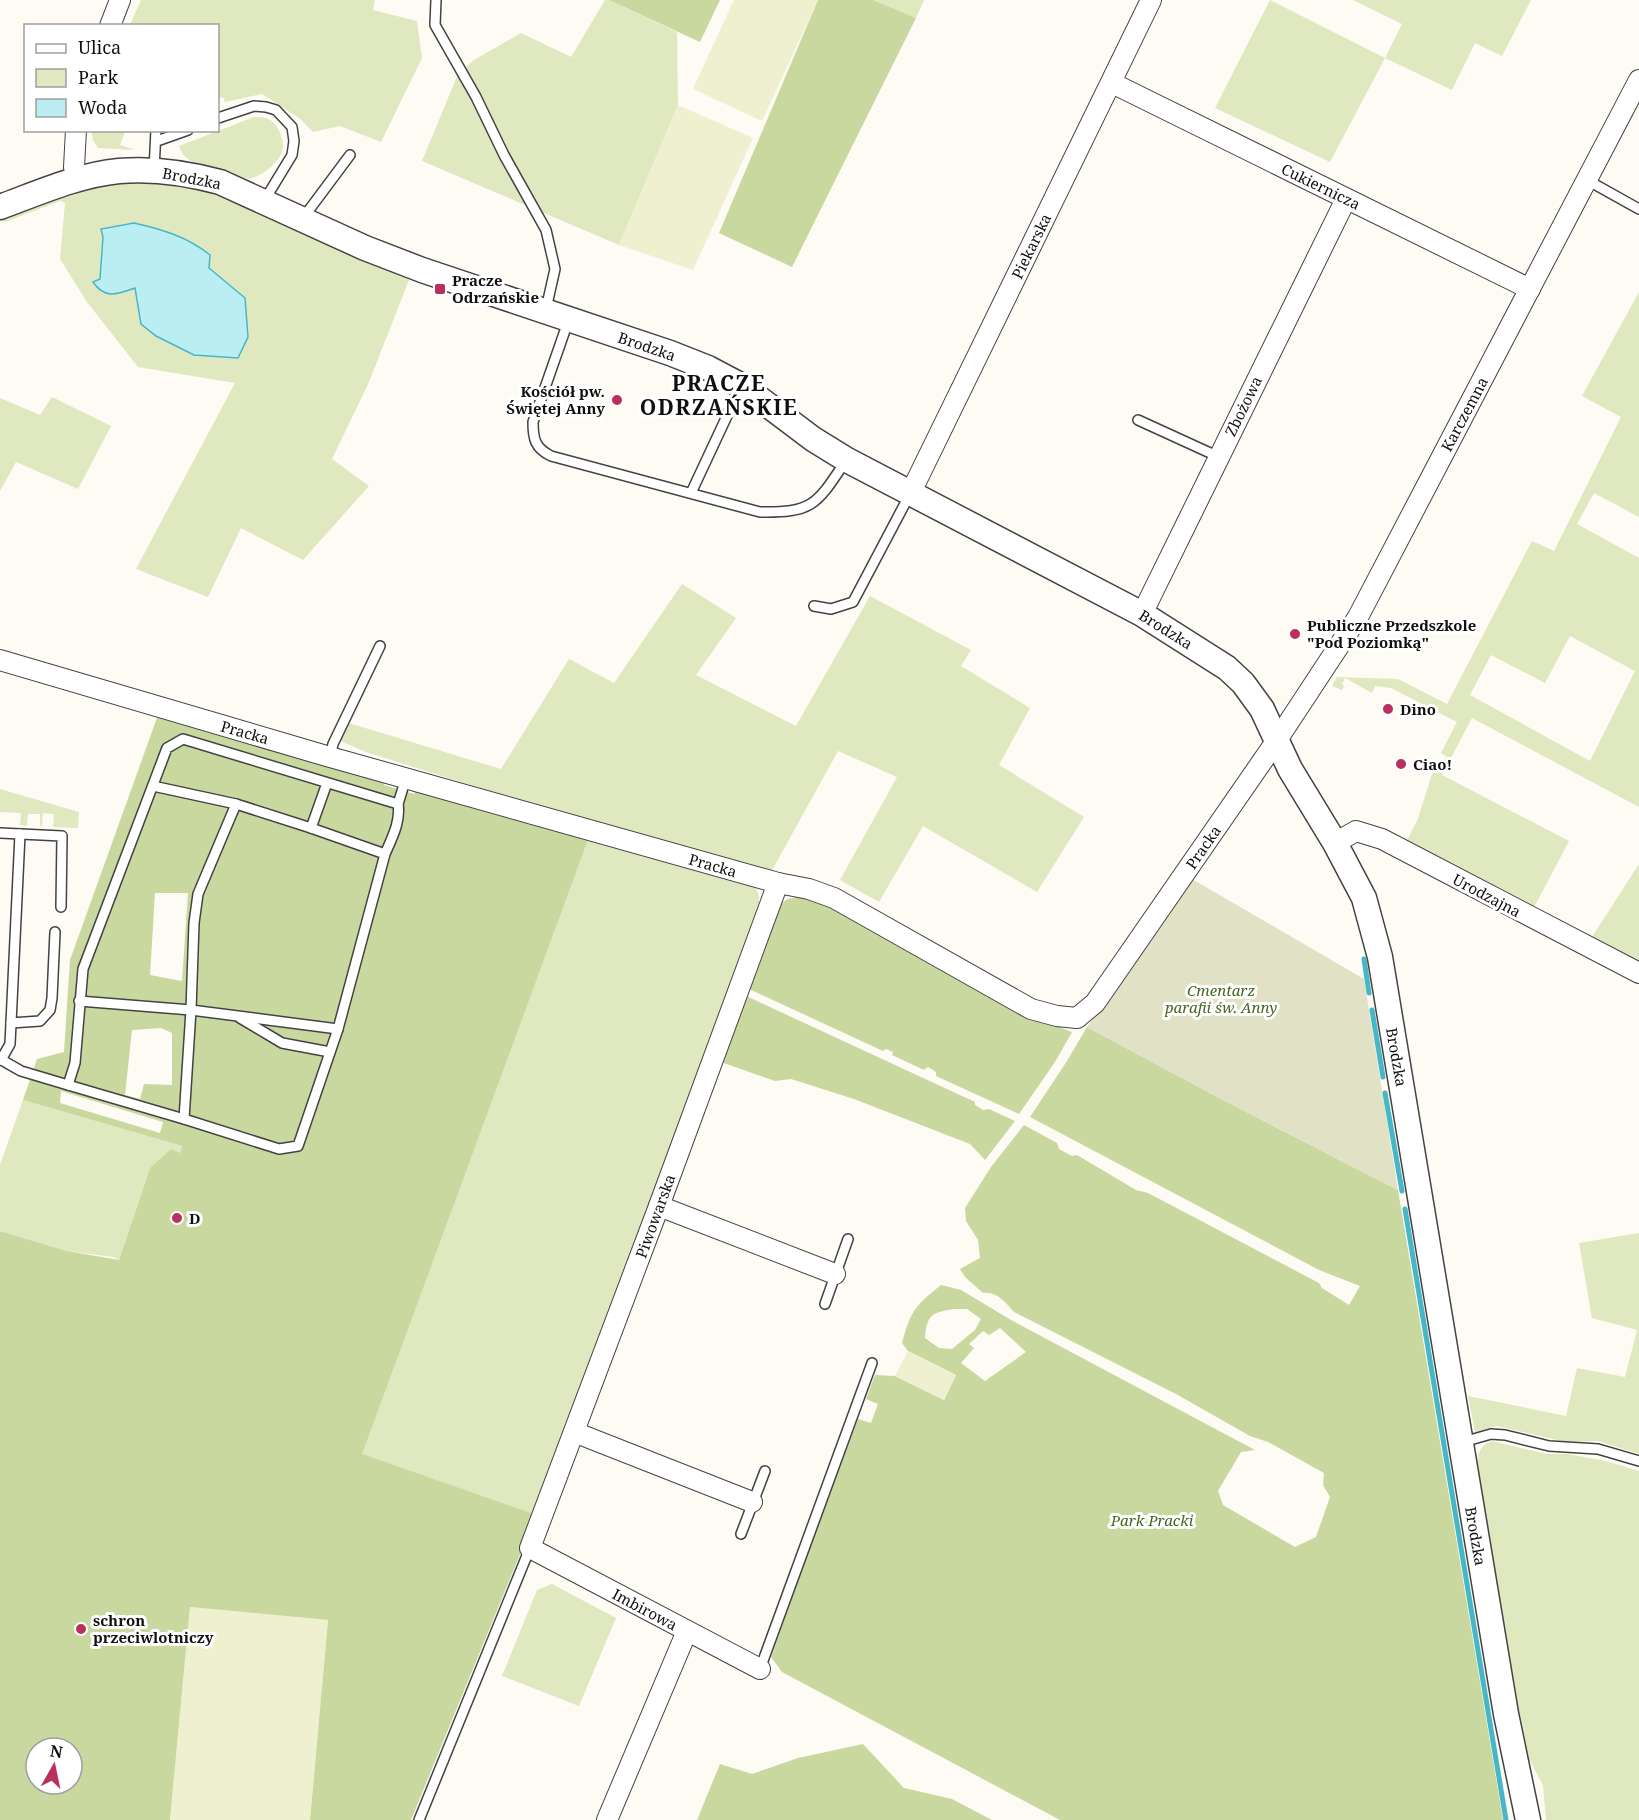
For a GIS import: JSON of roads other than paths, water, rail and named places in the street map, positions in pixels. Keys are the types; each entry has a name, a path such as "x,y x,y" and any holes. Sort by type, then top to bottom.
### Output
{"street":[{"path":"111,24 120,0"},
{"name":"Piekarska","path":"911,492 1151,0"},
{"name":"Cukiernicza","path":"1112,82 1530,289"},
{"name":"Karczemna","path":"1277,741 1358,617 1638,86"},
{"path":"76,132 74,167 78,180"},
{"name":"Brodzka","path":"0,207 78,180 118,171 185,174 220,182 412,267 670,353 708,368 744,387 813,439 846,460 1142,614 1227,668 1254,697 1270,722 1290,769 1335,843 1364,898 1380,957 1504,1702 1528,1820"},
{"name":"Zbożowa","path":"1142,614 1346,199"},
{"name":"Pracka","path":"0,660 330,757 778,883 809,889 841,902 1031,1009 1057,1017 1077,1018 1095,1003 1277,741"},
{"name":"Urodzajna","path":"1335,843 1356,831 1382,839 1639,973"},
{"name":"Piwowarska","path":"530,1548 778,883"},
{"path":"659,1206 835,1274"},
{"path":"574,1432 753,1502"},
{"name":"Imbirowa","path":"530,1548 760,1669"},
{"path":"607,1820 687,1630"}],"lane":[{"path":"436,0 435,25 546,230 555,270 545,311"},
{"path":"219,118 254,106 266,107 276,110 291,126 294,141 292,155 264,201"},
{"path":"154,171 156,132"},
{"path":"157,141 182,132"},
{"path":"303,218 350,155"},
{"path":"1587,180 1639,209"},
{"path":"569,319 532,422 533,437 542,451 551,456 759,512 787,512 809,506 823,495 846,460"},
{"path":"691,493 734,402 744,387"},
{"path":"1138,420 1219,457"},
{"path":"814,606 831,609 853,602 911,492"},
{"path":"330,757 333,744 380,646"},
{"path":"68,1085 75,1063 83,969 167,748 183,739 398,804"},
{"path":"20,834 10,1044 1,1059 21,1071 279,1149 298,1146 338,1029 385,854 394,834 399,812 398,804 406,778"},
{"path":"311,828 327,783"},
{"path":"153,786 236,804 385,854"},
{"path":"184,1119 194,923 198,894 236,804"},
{"path":"0,833 62,836 61,907"},
{"path":"11,1023 40,1021 50,1010 55,932"},
{"path":"80,1002 191,1010 338,1029"},
{"path":"235,1015 282,1043 330,1052"},
{"path":"825,1304 848,1239"},
{"path":"760,1669 872,1363"},
{"path":"1461,1442 1491,1434 1505,1435 1549,1446 1598,1449 1639,1461"},
{"path":"741,1534 765,1471"},
{"path":"419,1820 530,1548"}],"water":[{"path":"134,223 174,234 202,249 210,255 209,268 245,298 248,337 238,358 194,355 156,336 141,324 135,288 112,294 102,291 93,282 100,279 103,237 101,229"}],"waterway":[{"path":"1364,959 1369,993"},
{"path":"1372,1010 1383,1077"},
{"path":"1385,1093 1402,1191"},
{"path":"1405,1209 1506,1820"}],"place":[{"name":"Pracze Odrzańskie","path":"440,289"},
{"name":"Kościół pw. Świętej Anny","path":"617,400"},
{"name":"Publiczne Przedszkole \"Pod Poziomką\"","path":"1295,634"},
{"name":"Dino","path":"1388,709"},
{"name":"Ciao!","path":"1401,764"},
{"name":"D","path":"177,1218"},
{"name":"schron przeciwlotniczy","path":"81,1629"}],"district":[{"name":"PRACZE ODRZAŃSKIE","path":"719,395"}],"park label":[{"name":"Cmentarz parafii św. Anny","path":"1221,998"},
{"name":"Park Pracki","path":"1152,1520"}]}
